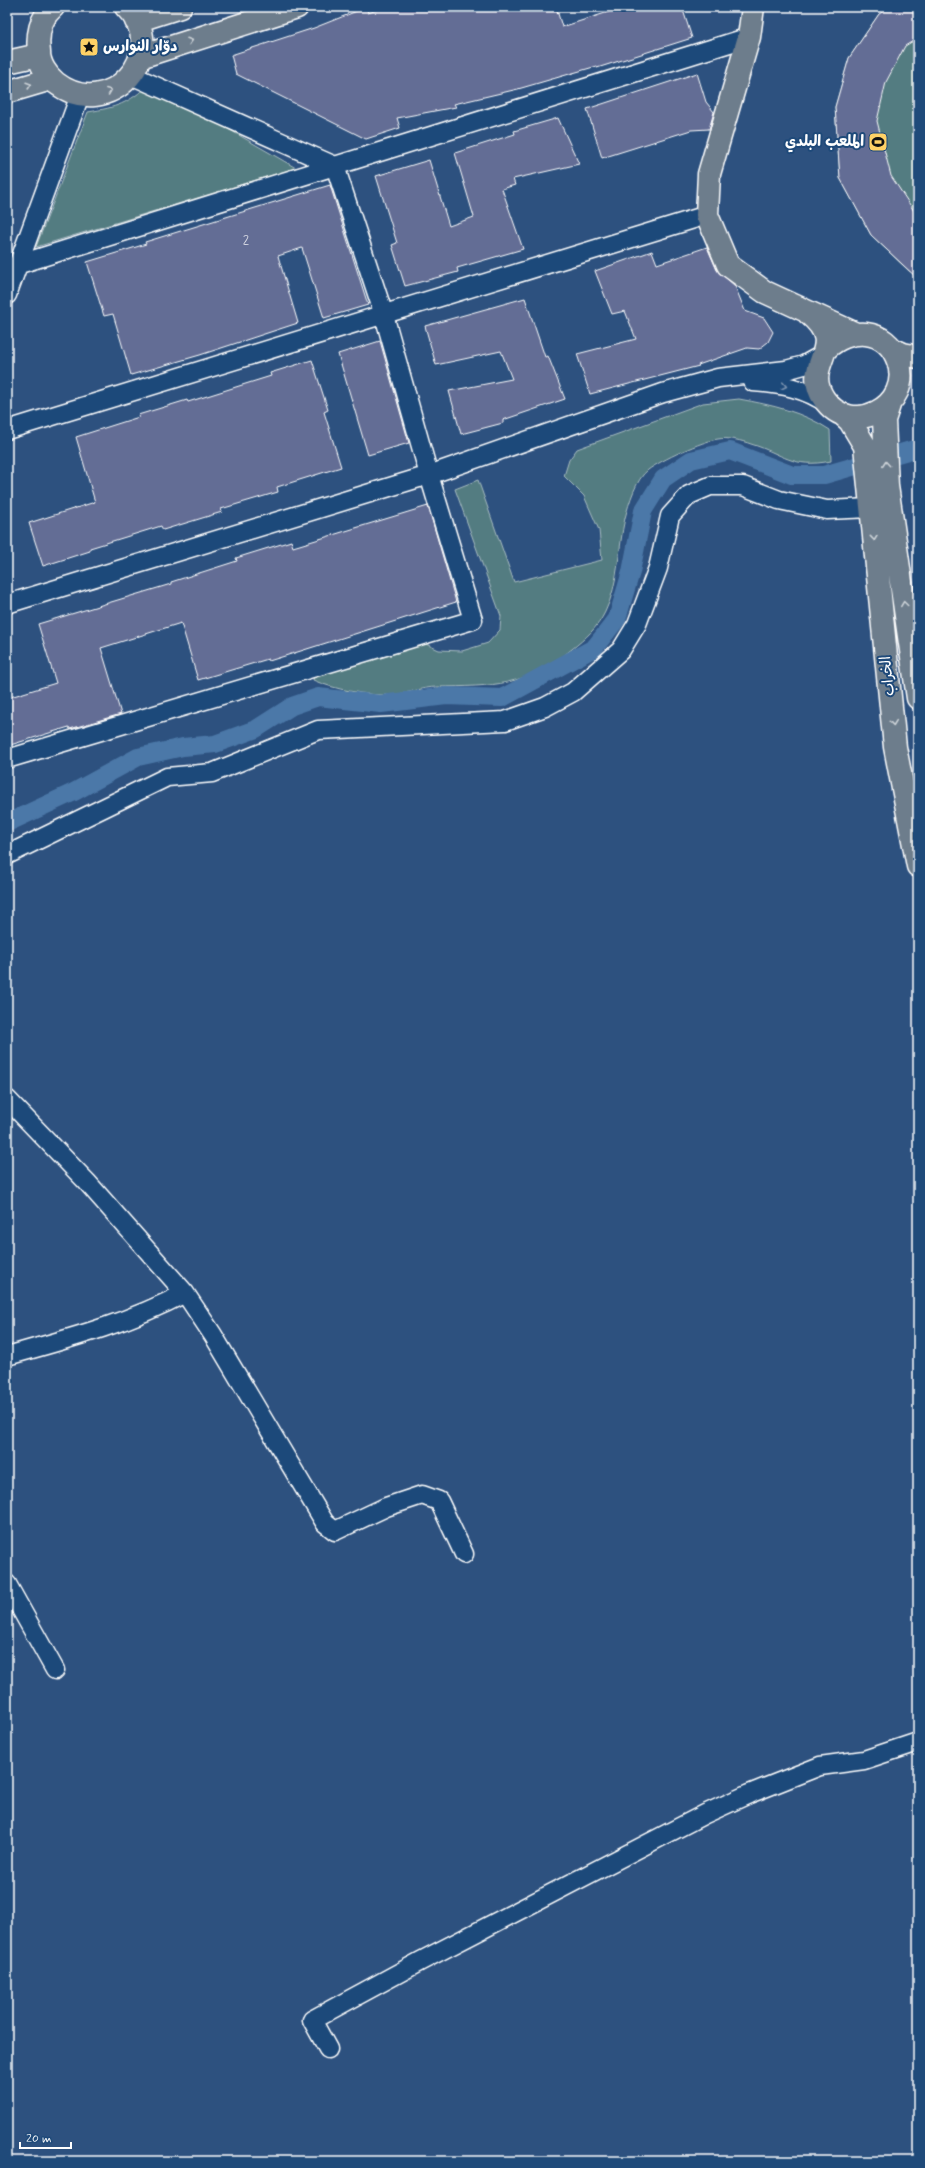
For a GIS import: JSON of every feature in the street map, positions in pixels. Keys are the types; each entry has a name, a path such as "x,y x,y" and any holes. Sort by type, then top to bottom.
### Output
{"main road":[{"path":"53,7 42,22 38,39 39,56 44,68 51,79 64,89 80,95 95,96 109,92 121,85 135,66 141,39 131,14 180,7"},
{"path":"135,66 297,7"},
{"path":"753,7 749,37 709,174 707,215 728,265 766,292 805,311 854,333 875,336 892,350 903,354 918,356"},
{"path":"7,62 39,56"},
{"path":"7,92 51,79"},
{"path":"805,311 817,321 825,333 824,352 818,370 818,385 836,409 875,444"},
{"path":"824,352 844,336 854,333"},
{"path":"892,350 900,367 901,376 875,444 878,486 918,698"},
{"path":"836,409 850,416 867,416 875,414 893,398 918,382"},
{"name":"الخراب","path":"878,486 871,508 895,747 918,866"}],"street":[{"path":"12,266 749,37"},
{"path":"7,759 473,620 429,475 384,314 335,166 135,66"},
{"path":"7,295 12,266 80,95"},
{"path":"7,430 707,215"},
{"path":"7,604 429,475 663,393 718,378 786,370 804,365 824,352"},
{"path":"718,378 775,384 800,389 816,395 836,409"},
{"path":"7,855 167,777 212,773 250,759 318,730 505,721 545,707 573,692 621,650 637,624 658,568 670,516 689,495 710,486 743,486 779,500 827,510 871,508"},
{"path":"7,1099 87,1182 185,1293 212,1335 325,1523 335,1531 386,1506 422,1495 439,1500 464,1554"},
{"path":"7,1356 96,1331 156,1309 185,1293"},
{"path":"7,1584 55,1670"},
{"path":"328,2049 312,2020 705,1814 749,1794 820,1766 864,1760 918,1742"}],"green space":[{"name":"الملعب البلدي","path":"918,7 918,276 909,271 871,235 840,178 835,107 849,58 879,14"},
{"path":"150,84 296,168 36,247 88,112 122,104"},
{"path":"739,399 787,410 809,418 830,430 831,461 818,463 797,462 748,443 722,439 711,440 692,447 662,461 648,470 637,485 625,518 616,578 610,601 605,612 599,623 586,637 555,662 539,671 508,682 493,685 431,687 391,695 351,691 313,680 315,673 419,641 439,650 462,651 488,643 500,630 501,616 455,489 478,480 514,582 602,560 599,530 584,496 564,476 569,460 577,449 703,403"}],"building":[{"path":"367,7 368,13 386,7 556,7 562,27 624,7 682,7 692,38 597,68 597,66 518,89 454,104 456,107 397,118 400,128 366,139 236,74 231,55 314,28"},
{"name":"الملعب البلدي","path":"890,7 918,7 918,38 905,46 886,82 877,121 891,176 918,217 918,279 871,235 840,178 835,107 849,58 879,14"},
{"path":"697,73 706,102 714,112 709,129 691,130 602,158 587,109"},
{"path":"558,118 579,164 513,179 515,185 502,189 523,249 457,268 458,272 405,286 392,245 397,243 376,176 429,160 449,226 474,217 455,153 515,134 514,131"},
{"path":"330,185 368,305 324,318 302,248 278,256 298,323 200,355 131,375 113,314 104,316 87,262 146,244 145,242"},
{"path":"707,247 717,270 735,286 745,311 764,318 773,332 768,342 759,349 747,348 698,365 699,366 590,394 577,354 636,339 625,311 612,314 595,271 652,251 657,264"},
{"path":"525,298 545,357 548,356 565,399 503,420 503,423 461,434 449,391 512,379 501,351 436,365 425,326"},
{"path":"380,341 409,443 368,455 338,354"},
{"path":"312,360 328,410 324,412 341,467 277,487 278,492 221,509 222,512 163,530 161,526 90,548 90,551 43,566 29,523 95,502 76,437 139,417 138,415 187,400 188,402 271,376 270,373"},
{"path":"428,506 456,602 269,661 268,659 198,680 181,623 101,648 121,714 70,729 69,727 7,746 7,698 56,683 38,624 171,584 171,582 237,561 236,558 291,541 293,547"}],"waterway":[{"path":"7,823 74,792 138,757 183,747 215,744 256,729 292,706 318,697 381,704 446,696 502,698 594,648 617,619 631,572 643,511 663,479 691,460 730,451 792,475 824,475 918,448"}],"place":[{"name":"دوّار النوارس","path":"89,47"},
{"name":"الملعب البلدي","path":"878,142"}]}
